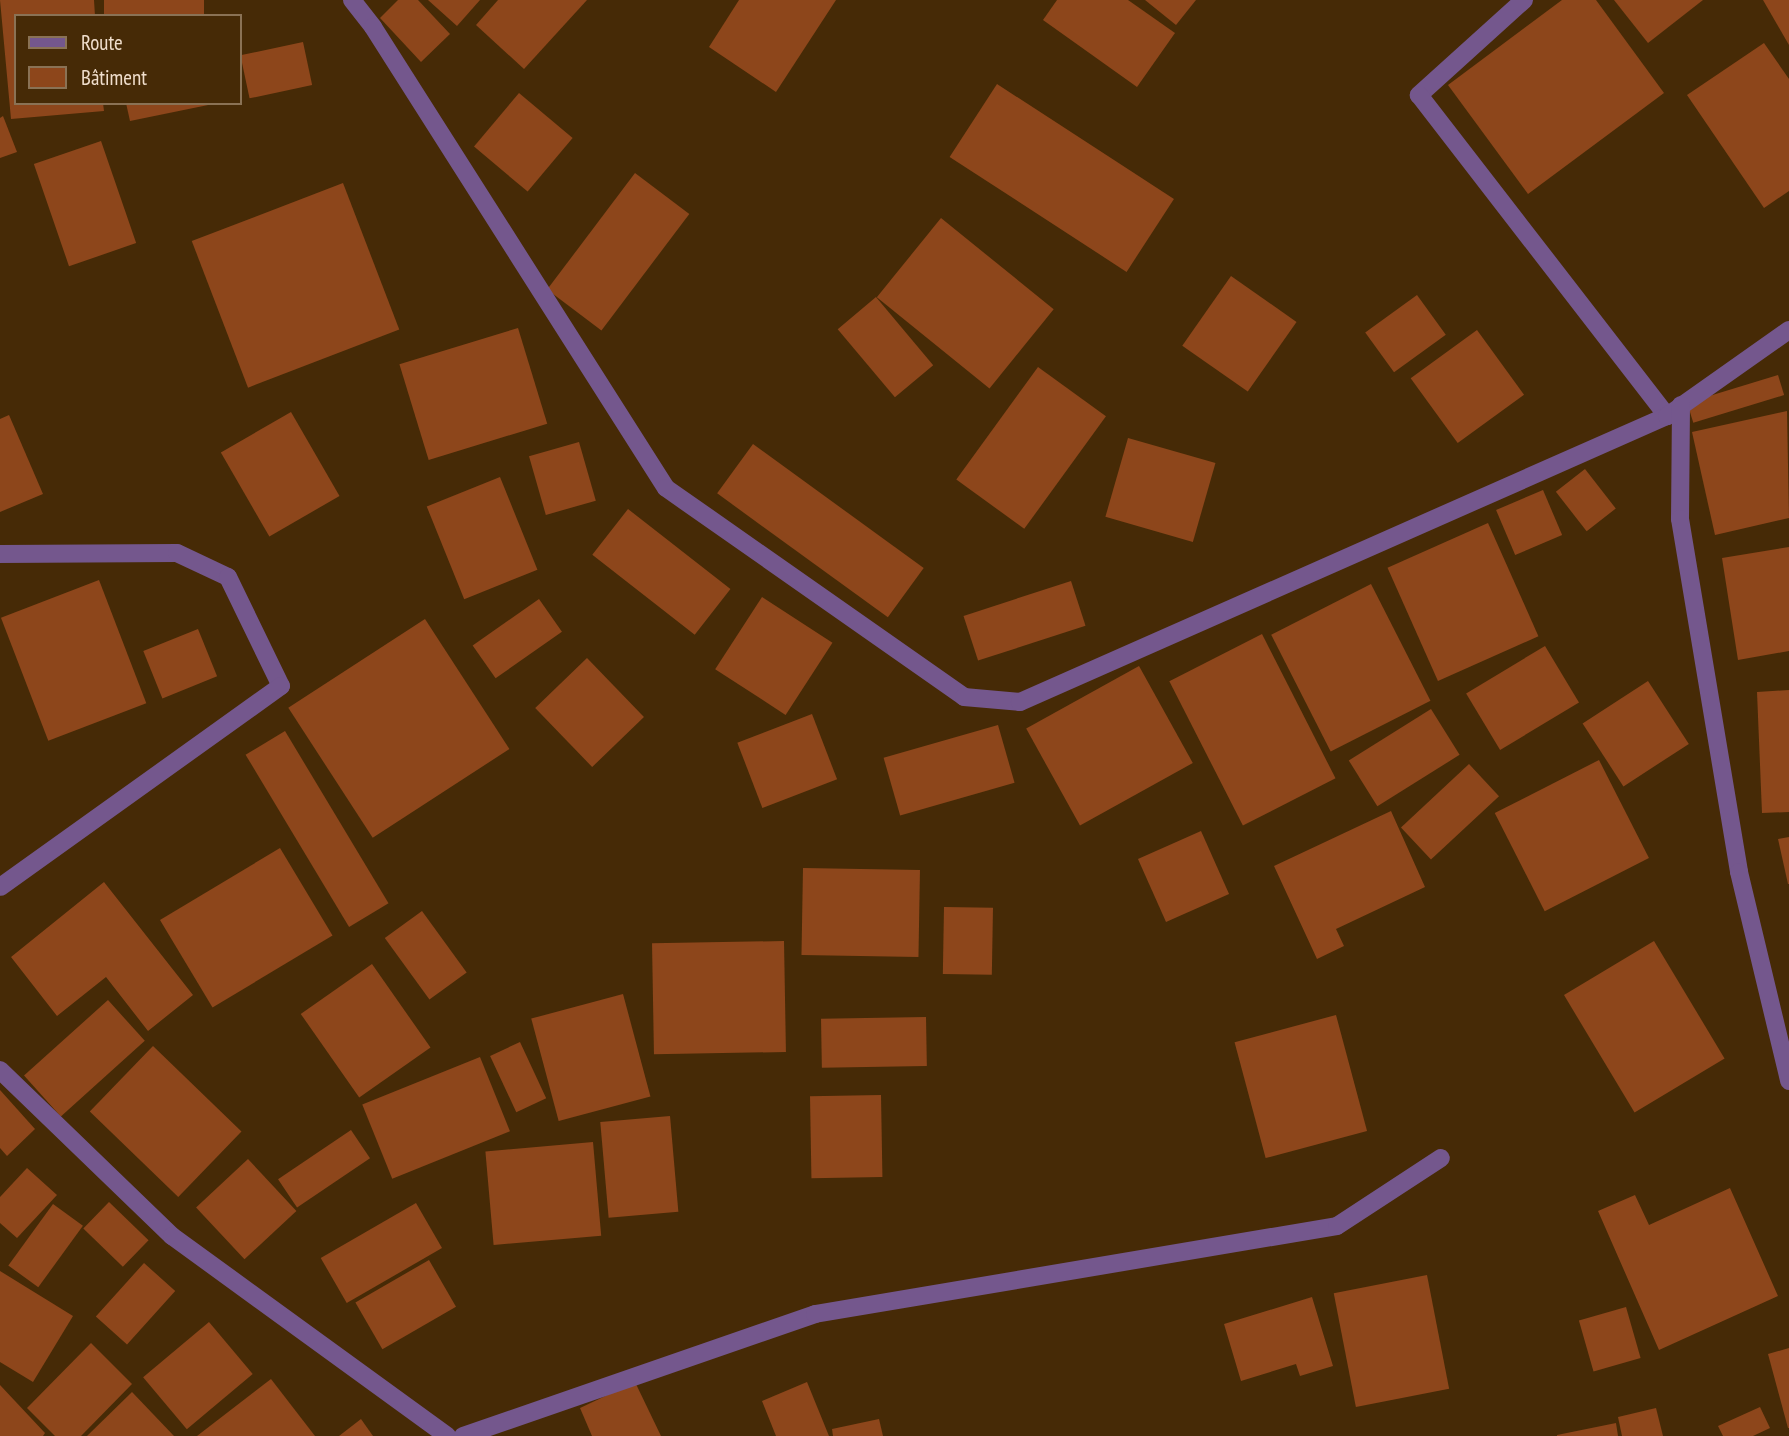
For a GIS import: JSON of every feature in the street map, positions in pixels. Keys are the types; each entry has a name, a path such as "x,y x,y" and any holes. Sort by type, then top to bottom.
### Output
{"street":[{"path":"352,0 373,27 666,488 964,696 1020,702 1674,411 1789,330"},
{"path":"1524,0 1419,95 1674,411 1681,519 1740,872 1789,1081"},
{"path":"0,554 177,554 228,577 281,686 0,887"},
{"path":"0,1070 172,1236 447,1436"},
{"path":"463,1436 815,1314 1337,1226 1441,1157"}],"building":[{"path":"0,0 94,0 95,14 14,14 14,105 103,105 104,111 11,119"},
{"path":"104,0 204,0 204,14 104,14"},
{"path":"398,0 418,0 450,34 421,62 380,18"},
{"path":"428,0 480,0 457,26"},
{"path":"498,0 587,0 524,69 476,25"},
{"path":"739,0 836,0 776,92 709,47"},
{"path":"1057,0 1128,0 1175,33 1137,87 1043,20"},
{"path":"1145,0 1196,0 1176,25"},
{"path":"1562,0 1596,0 1664,93 1528,194 1448,85"},
{"path":"1614,0 1703,0 1648,43"},
{"path":"1763,0 1789,0 1789,45"},
{"path":"303,42 312,85 250,98 242,55"},
{"path":"1764,43 1789,79 1789,191 1764,208 1687,95"},
{"path":"997,84 1174,199 1127,272 950,157"},
{"path":"519,93 573,138 528,192 474,147"},
{"path":"126,105 208,105 130,121"},
{"path":"3,116 17,152 0,158 0,118"},
{"path":"101,141 136,243 69,266 34,164"},
{"path":"635,173 689,214 601,331 547,290"},
{"path":"343,183 399,330 248,388 192,241"},
{"path":"941,218 1054,309 989,389 877,297"},
{"path":"1231,276 1297,322 1248,392 1182,346"},
{"path":"1417,295 1446,335 1394,372 1365,333"},
{"path":"876,297 933,365 895,397 838,329"},
{"path":"518,328 547,424 429,460 399,364"},
{"path":"1477,330 1524,395 1458,443 1411,378"},
{"path":"1038,367 1106,416 1024,529 956,479"},
{"path":"1778,375 1784,395 1693,423 1687,403"},
{"path":"1787,411 1789,518 1715,535 1692,432"},
{"path":"291,412 340,496 269,537 221,452"},
{"path":"9,415 43,494 0,512 0,419"},
{"path":"1128,438 1215,463 1193,542 1105,517"},
{"path":"579,442 596,501 546,515 529,456"},
{"path":"753,444 924,568 888,617 717,493"},
{"path":"1585,469 1616,508 1587,531 1556,492"},
{"path":"500,477 537,570 464,599 427,507"},
{"path":"1543,490 1562,535 1515,555 1496,510"},
{"path":"628,509 730,589 695,635 592,555"},
{"path":"1488,523 1538,636 1438,681 1388,568"},
{"path":"1789,547 1789,651 1738,660 1722,558"},
{"path":"99,580 146,703 48,741 1,618"},
{"path":"1071,581 1086,626 978,661 964,616"},
{"path":"1371,584 1430,701 1331,752 1271,635"},
{"path":"762,597 832,643 786,715 715,669"},
{"path":"539,599 562,632 496,678 473,645"},
{"path":"425,619 509,749 373,838 288,708"},
{"path":"198,629 217,676 162,698 143,651"},
{"path":"1262,634 1336,778 1243,826 1169,681"},
{"path":"1545,646 1579,703 1500,750 1466,693"},
{"path":"587,658 644,717 592,767 535,708"},
{"path":"1139,666 1193,763 1080,826 1026,729"},
{"path":"1648,681 1689,744 1623,786 1583,723"},
{"path":"1789,690 1789,812 1762,813 1757,692"},
{"path":"1431,709 1460,755 1377,806 1349,760"},
{"path":"812,714 837,779 762,808 737,743"},
{"path":"998,725 1015,783 900,815 884,758"},
{"path":"285,731 389,903 349,927 246,755"},
{"path":"1599,760 1649,858 1545,911 1495,813"},
{"path":"1469,764 1499,796 1431,860 1401,827"},
{"path":"1391,811 1425,887 1336,929 1344,946 1317,959 1274,866"},
{"path":"1201,831 1229,894 1166,922 1138,859"},
{"path":"1789,837 1789,884 1788,884 1778,839"},
{"path":"280,848 333,935 213,1008 160,920"},
{"path":"803,868 920,870 918,957 801,955"},
{"path":"104,882 193,995 148,1031 106,977 57,1016 11,957"},
{"path":"944,907 993,908 992,975 943,974"},
{"path":"422,911 467,972 429,1000 385,938"},
{"path":"784,941 786,1052 654,1054 652,943"},
{"path":"1654,941 1725,1058 1635,1113 1564,995"},
{"path":"372,964 431,1048 359,1097 301,1014"},
{"path":"623,994 650,1096 559,1121 531,1019"},
{"path":"108,1000 145,1041 61,1116 24,1076"},
{"path":"1336,1015 1367,1131 1266,1158 1235,1042"},
{"path":"926,1017 927,1066 822,1068 821,1019"},
{"path":"520,1042 546,1098 516,1112 490,1056"},
{"path":"153,1046 241,1131 178,1197 90,1111"},
{"path":"480,1057 510,1131 392,1179 362,1105"},
{"path":"0,1090 35,1129 7,1156 0,1148"},
{"path":"881,1095 882,1177 811,1178 810,1096"},
{"path":"670,1116 678,1212 609,1218 600,1122"},
{"path":"351,1130 370,1158 297,1207 278,1179"},
{"path":"593,1142 601,1236 494,1245 485,1151"},
{"path":"248,1159 296,1211 244,1259 196,1207"},
{"path":"27,1168 57,1195 17,1238 0,1223 0,1197"},
{"path":"1730,1188 1778,1296 1659,1350 1598,1211 1635,1195 1649,1225"},
{"path":"109,1202 149,1240 123,1267 83,1229"},
{"path":"416,1203 442,1248 347,1303 321,1258"},
{"path":"53,1204 83,1226 38,1287 8,1265"},
{"path":"429,1260 456,1307 382,1349 355,1302"},
{"path":"144,1263 175,1291 127,1345 96,1317"},
{"path":"0,1271 73,1316 33,1382 0,1362"},
{"path":"1427,1275 1449,1389 1356,1407 1334,1293"},
{"path":"1312,1297 1333,1366 1300,1376 1296,1364 1241,1381 1224,1324"},
{"path":"1626,1307 1641,1358 1594,1371 1579,1321"},
{"path":"209,1322 253,1374 187,1429 143,1377"},
{"path":"91,1343 132,1384 81,1436 55,1436 27,1408"},
{"path":"1789,1348 1789,1428 1788,1428 1768,1354"},
{"path":"271,1379 315,1436 197,1436"},
{"path":"635,1382 661,1436 592,1436 580,1408"},
{"path":"807,1382 829,1436 776,1436 762,1401"},
{"path":"0,1385 45,1433 43,1436 0,1436"},
{"path":"132,1392 174,1436 87,1436"},
{"path":"1760,1407 1770,1428 1753,1436 1723,1436 1718,1426"},
{"path":"1656,1408 1663,1436 1622,1436 1618,1417"},
{"path":"361,1419 373,1436 339,1436"},
{"path":"879,1419 883,1436 833,1436 832,1429"},
{"path":"1616,1423 1618,1436 1557,1436 1557,1435"}]}
